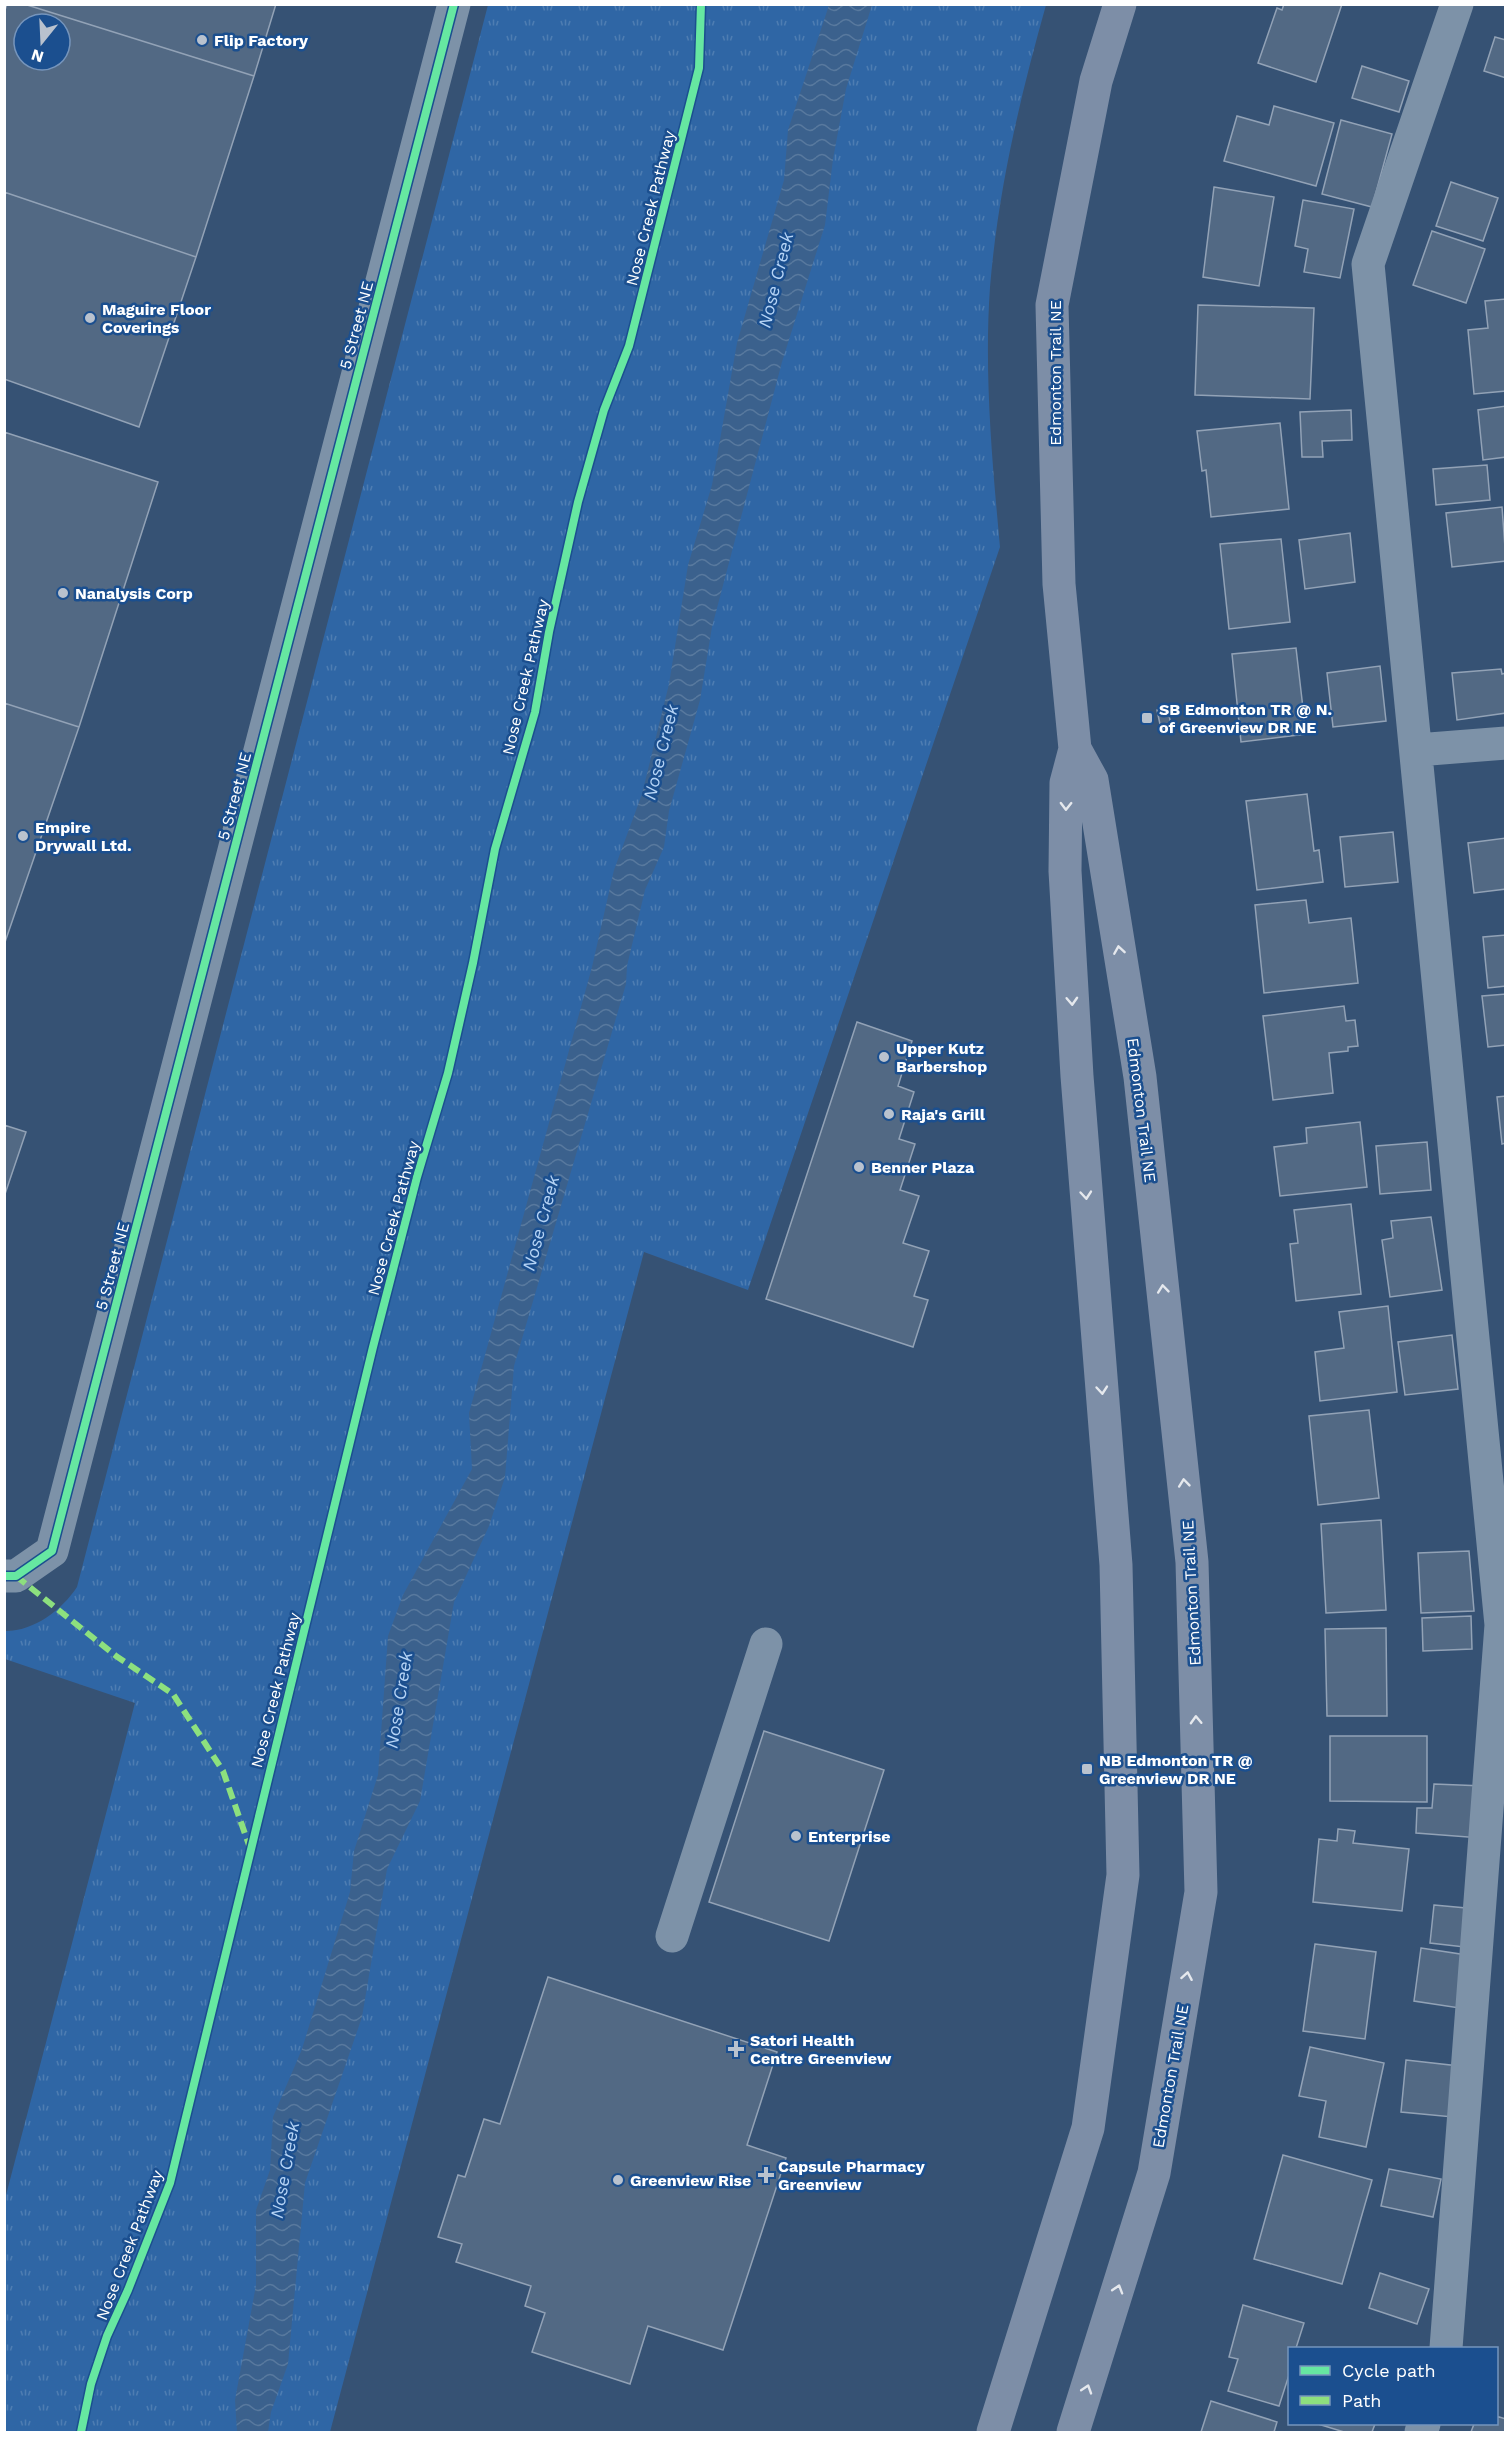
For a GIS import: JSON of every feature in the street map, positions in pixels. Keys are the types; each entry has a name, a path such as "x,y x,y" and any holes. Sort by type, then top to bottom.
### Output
{"main road":[{"name":"Edmonton Trail NE","path":"993,2433 1088,2128 1124,1875 1116,1565 1077,1076 1065,871 1066,783 1075,748 1059,584 1052,305 1096,81 1120,4"},
{"name":"Edmonton Trail NE","path":"1073,2433 1154,2173 1201,1892 1192,1562 1141,1089 1092,780 1075,748"}],"street":[{"name":"5 Street NE","path":"10,1576 52,1551 454,4"},
{"path":"1446,2347 1501,1625 1368,264 1457,4"},
{"path":"1417,750 1506,743"},
{"path":"672,1935 766,1644"}],"green space":[{"path":"488,5 1046,5 1011,144 998,215 990,287 988,384 1000,547 748,1290 644,1252 330,2432 5,2432 5,2199 135,1703 5,1659 4,1631 26,1628 46,1618 71,1596 77,1587"}],"water":[{"name":"Nose Creek","path":"829,5 872,5 846,89 833,159 825,225 782,362 712,627 700,700 669,811 664,847 645,890 627,966 626,984 514,1366 505,1477 489,1526 454,1602 420,1801 387,1869 362,2017 305,2183 288,2364 271,2412 268,2432 237,2432 235,2400 256,2285 256,2210 270,2170 273,2117 302,2049 350,1892 354,1851 378,1775 388,1636 403,1595 472,1469 469,1413 592,967 614,870 642,794 669,684 688,565 712,485 737,343 784,180 788,130"}],"building":[{"path":"7,4 24,4 50,12 12,12 12,72 72,72 72,19 254,76 196,257 4,192 4,13"},
{"name":"Flip Factory","path":"24,4 276,4 254,76 72,19 72,12 50,12"},
{"path":"1284,4 1342,4 1316,82 1258,63 1277,8 1282,10"},
{"path":"1495,37 1506,40 1506,78 1484,71"},
{"path":"1362,66 1409,81 1399,112 1352,98"},
{"path":"1274,106 1334,123 1316,186 1224,161 1237,116 1269,125"},
{"path":"1341,120 1392,134 1372,207 1322,194"},
{"path":"1451,182 1498,198 1483,241 1436,226"},
{"path":"1214,187 1274,197 1259,286 1203,277"},
{"name":"Maguire Floor Coverings","path":"4,192 196,257 139,427 4,379"},
{"path":"1303,200 1354,209 1340,278 1304,272 1308,249 1295,246"},
{"path":"1432,231 1485,249 1466,303 1413,285"},
{"path":"1506,299 1506,391 1474,394 1468,330 1488,328 1485,301"},
{"path":"1198,305 1314,308 1310,399 1195,395"},
{"path":"1506,406 1506,457 1483,460 1478,410"},
{"path":"1351,410 1352,440 1322,441 1323,457 1302,457 1300,412"},
{"path":"1280,423 1289,509 1211,517 1206,470 1202,471 1197,431"},
{"name":"Nanalysis Corp","path":"4,432 158,482 79,727 4,703"},
{"path":"1487,465 1490,500 1436,505 1433,469"},
{"path":"1502,507 1506,561 1452,567 1446,513"},
{"path":"1350,533 1355,582 1305,589 1299,540"},
{"path":"1281,539 1290,622 1229,629 1220,544"},
{"path":"1296,648 1306,734 1241,742 1232,654"},
{"path":"1380,666 1386,721 1333,727 1327,673"},
{"path":"1501,669 1502,674 1506,673 1506,713 1457,720 1452,673"},
{"name":"Empire Drywall Ltd.","path":"4,703 79,727 4,945"},
{"path":"1168,708 1171,727 1161,729 1157,710"},
{"path":"1307,794 1314,851 1319,850 1323,882 1257,890 1246,801"},
{"path":"1393,832 1398,882 1345,887 1340,837"},
{"path":"1506,838 1506,889 1474,893 1468,843"},
{"path":"1306,900 1309,923 1351,918 1358,983 1264,993 1255,905"},
{"path":"1506,935 1506,986 1488,988 1483,937"},
{"path":"1506,994 1506,1045 1488,1047 1482,996"},
{"path":"1344,1006 1346,1021 1355,1020 1358,1046 1348,1047 1348,1051 1329,1053 1333,1093 1273,1100 1263,1016"},
{"name":"Benner Plaza","path":"857,1022 912,1041 898,1086 914,1092 899,1139 915,1144 900,1190 919,1196 903,1243 929,1251 914,1296 928,1300 913,1347 766,1299"},
{"path":"1506,1096 1506,1143 1502,1144 1497,1097"},
{"path":"1360,1122 1367,1187 1280,1196 1274,1147 1307,1143 1306,1128"},
{"path":"4,1125 26,1132 4,1197"},
{"path":"1427,1142 1431,1190 1380,1194 1376,1146"},
{"path":"1351,1204 1361,1294 1296,1301 1290,1244 1298,1243 1294,1210"},
{"path":"1431,1217 1442,1290 1390,1297 1382,1240 1393,1238 1391,1221"},
{"path":"1388,1306 1397,1392 1320,1401 1315,1352 1344,1348 1339,1312"},
{"path":"1452,1335 1458,1389 1405,1395 1398,1342"},
{"path":"1369,1410 1379,1498 1318,1505 1309,1416"},
{"path":"1381,1520 1386,1610 1326,1613 1321,1524"},
{"path":"1469,1551 1474,1611 1421,1613 1418,1553"},
{"path":"1471,1616 1472,1649 1423,1651 1422,1618"},
{"path":"1386,1628 1387,1716 1327,1716 1325,1629"},
{"name":"Enterprise","path":"764,1731 884,1770 829,1941 709,1902"},
{"path":"1330,1736 1427,1736 1427,1802 1330,1801"},
{"path":"1434,1784 1484,1786 1481,1838 1416,1833 1417,1808 1432,1808"},
{"path":"1338,1829 1355,1831 1353,1843 1409,1849 1402,1911 1313,1902 1319,1839 1337,1841"},
{"path":"1434,1905 1477,1909 1473,1948 1430,1943"},
{"path":"1315,1944 1376,1952 1365,2039 1303,2031"},
{"path":"1421,1948 1473,1956 1466,2009 1414,2001"},
{"name":"Greenview Rise","path":"548,1977 777,2052 747,2145 786,2158 723,2350 648,2326 630,2384 532,2352 545,2313 525,2306 531,2286 456,2262 462,2244 438,2237 458,2175 465,2177 484,2119 500,2124"},
{"path":"1310,2047 1384,2063 1366,2147 1319,2137 1326,2101 1299,2096"},
{"path":"1406,2060 1459,2066 1453,2117 1401,2112"},
{"path":"1283,2155 1372,2180 1342,2284 1254,2259"},
{"path":"1389,2169 1441,2179 1433,2217 1381,2206"},
{"path":"1380,2273 1429,2289 1417,2324 1369,2308"},
{"path":"1243,2305 1304,2323 1296,2347 1288,2347 1288,2378 1279,2406 1228,2391 1238,2359 1229,2357"},
{"path":"1211,2401 1277,2422 1274,2432 1201,2432"},
{"path":"1498,2417 1506,2419 1506,2432 1471,2432 1474,2425 1498,2425"},
{"path":"1321,2425 1375,2425 1372,2432 1344,2432"}],"marked path":[{"path":"16,1576 116,1656 173,1694 223,1771 250,1848"}],"cycle path":[{"path":"4,1576 16,1576 52,1551 454,4"},
{"name":"Nose Creek Pathway","path":"81,2432 91,2384 107,2336 128,2290 170,2183 373,1347 417,1177 448,1073 473,963 495,849 535,712 549,632 578,502 604,410 629,346 699,68 701,4"}],"place":[{"name":"Flip Factory","path":"202,40"},
{"name":"Maguire Floor Coverings","path":"90,318"},
{"name":"Nanalysis Corp","path":"63,593"},
{"name":"SB Edmonton TR @ N. of Greenview DR NE","path":"1147,718"},
{"name":"Empire Drywall Ltd.","path":"23,836"},
{"name":"Upper Kutz Barbershop","path":"884,1057"},
{"name":"Raja's Grill","path":"889,1114"},
{"name":"Benner Plaza","path":"859,1167"},
{"name":"NB Edmonton TR @ Greenview DR NE","path":"1087,1769"},
{"name":"Enterprise","path":"796,1836"},
{"name":"Satori Health Centre Greenview","path":"736,2049"},
{"name":"Capsule Pharmacy Greenview","path":"766,2175"},
{"name":"Greenview Rise","path":"618,2180"}]}
